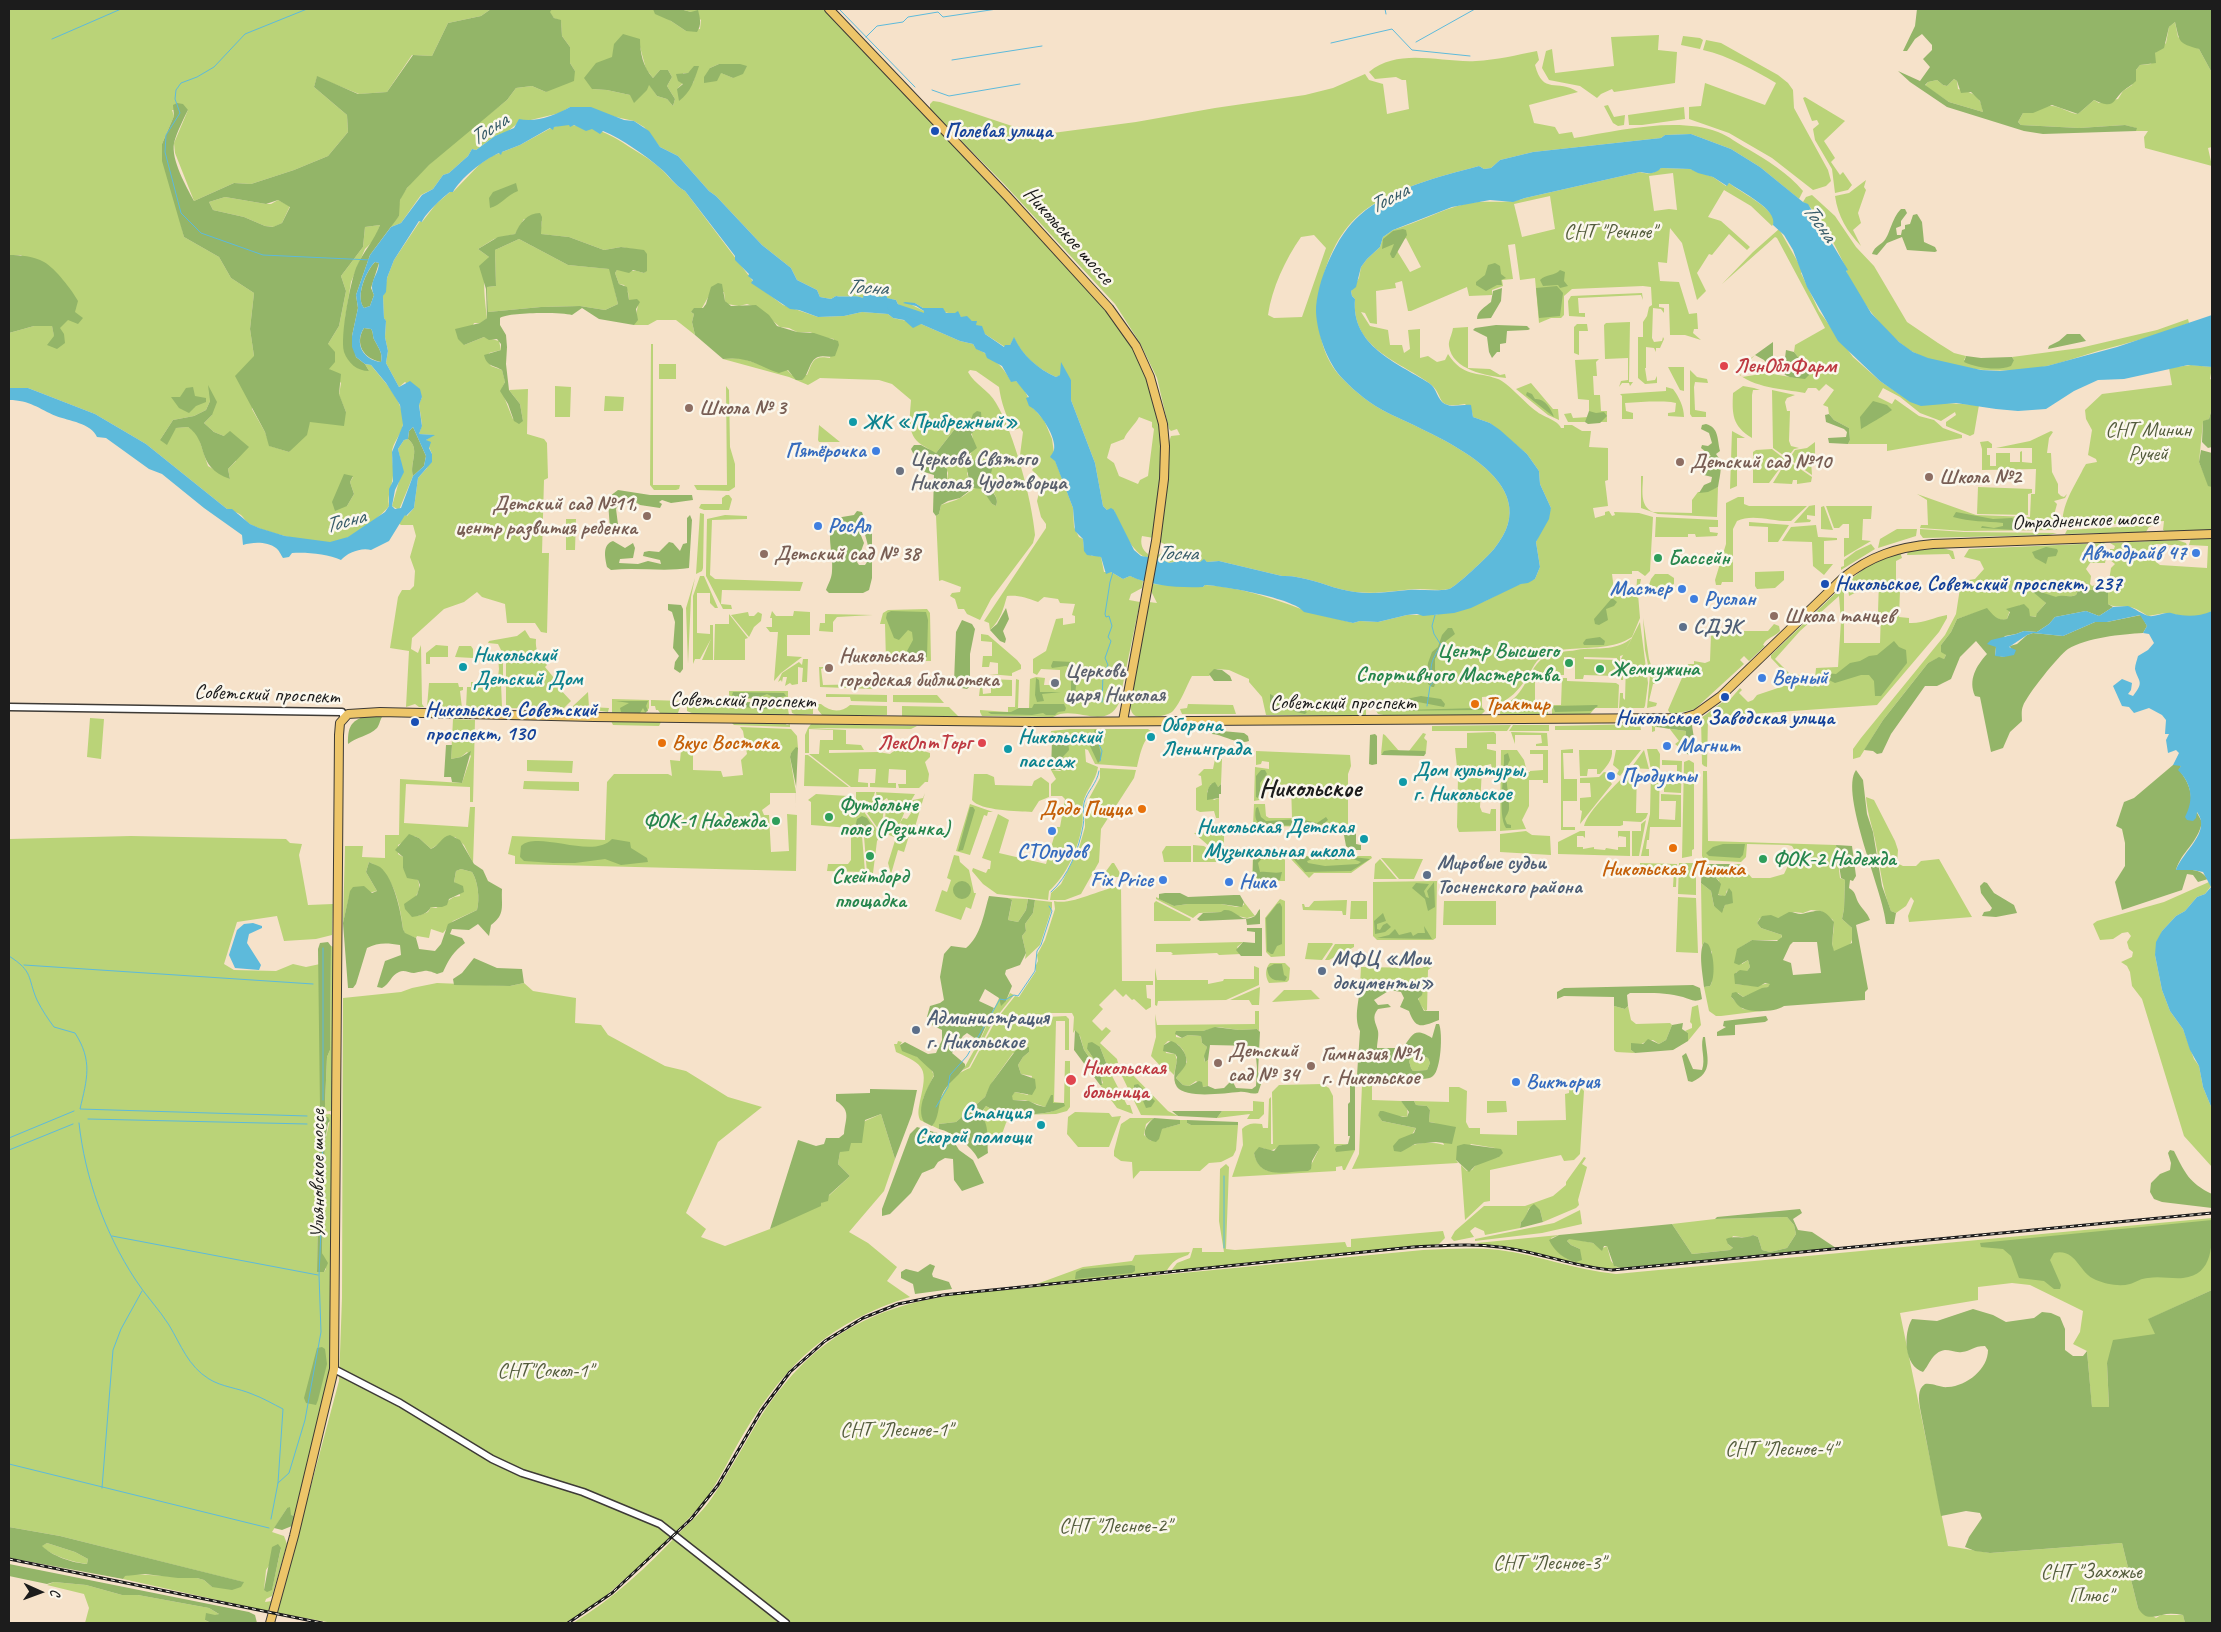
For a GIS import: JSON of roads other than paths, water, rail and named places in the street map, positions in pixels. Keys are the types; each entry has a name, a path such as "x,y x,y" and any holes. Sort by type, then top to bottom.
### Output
{"main road":[{"name":"Никольское шоссе","path":"829,9 1060,252 1109,308 1136,346 1154,388 1163,424 1165,446 1164,479 1156,541 1123,721"},
{"name":"Отрадненское шоссе","path":"1960,543 2212,534"},
{"name":"Советский проспект","path":"344,718 355,713 380,712 1032,722 1683,718 1703,710 1721,696 1818,600 1860,565 1876,556 1903,548 1960,543"},
{"name":"Ульяновское шоссе","path":"270,1623 294,1536 334,1369 339,735 340,723 344,718"}],"street":[{"name":"Советский проспект","path":"9,707 342,712 344,718"},
{"path":"334,1369 400,1403 522,1473 611,1502 660,1524 786,1623"}],"water":[{"path":"570,107 591,107 624,120 634,121 649,131 660,147 678,156 762,245 791,268 797,280 817,290 820,297 831,299 836,296 857,296 863,298 864,289 877,292 876,296 882,297 887,292 887,298 896,300 903,311 911,316 915,316 912,313 924,313 924,311 916,306 903,303 915,303 923,308 943,308 946,313 958,311 961,317 967,316 972,321 977,321 976,325 982,326 985,334 1004,347 1005,345 1010,345 1014,337 1021,350 1031,361 1056,377 1060,375 1061,362 1071,380 1071,400 1095,463 1103,506 1107,510 1111,508 1114,510 1134,550 1141,556 1161,559 1169,563 1190,559 1200,562 1204,559 1207,562 1219,561 1282,576 1304,578 1349,591 1374,593 1449,589 1465,577 1494,549 1508,524 1509,502 1498,482 1480,464 1457,448 1376,406 1343,379 1328,357 1321,339 1316,312 1317,300 1329,259 1343,234 1360,215 1372,206 1416,184 1479,166 1484,169 1491,168 1500,160 1533,152 1661,138 1665,135 1691,134 1731,149 1760,167 1808,204 1848,270 1846,271 1871,313 1899,342 1913,352 1928,358 1981,370 2000,371 2047,366 2117,347 2212,315 2212,367 2188,365 2124,379 2098,380 2074,391 2046,409 2018,411 1956,403 1921,406 1910,402 1880,381 1838,341 1807,287 1793,250 1784,235 1773,225 1770,213 1757,201 1729,183 1727,186 1713,177 1690,169 1661,168 1654,172 1640,172 1513,202 1490,200 1452,207 1393,230 1383,237 1380,247 1361,267 1356,287 1351,291 1355,299 1356,315 1360,329 1378,351 1429,383 1440,400 1445,404 1451,406 1471,405 1473,417 1490,423 1527,454 1539,471 1540,484 1551,508 1549,519 1536,542 1540,567 1535,579 1471,608 1454,613 1423,616 1417,614 1378,622 1360,621 1353,623 1304,612 1287,602 1242,590 1205,585 1203,587 1165,586 1130,576 1123,579 1111,572 1106,574 1101,557 1087,555 1084,551 1083,539 1075,531 1073,508 1055,461 1050,457 1054,450 1054,445 1047,425 1038,413 1029,406 1026,398 1029,397 1016,381 1011,382 1002,366 987,358 985,353 976,349 973,344 960,341 921,324 913,328 904,320 893,318 888,314 862,312 844,316 818,317 799,310 790,309 751,283 753,280 748,276 749,274 735,260 735,256 685,191 654,163 610,134 603,131 600,134 592,129 586,131 574,125 570,127 569,125 554,127 553,130 550,128 520,145 502,152 501,155 499,153 493,156 479,165 461,181 453,192 450,192 434,206 422,222 419,221 394,260 387,278 386,292 383,296 384,318 386,321 385,337 388,351 386,363 399,387 410,381 420,389 422,397 419,405 422,426 419,434 435,435 426,440 431,442 429,448 432,454 432,462 418,478 414,508 405,515 389,541 371,550 354,551 341,560 324,555 304,553 292,553 289,557 283,558 277,549 268,544 255,543 243,545 242,535 204,508 162,474 149,469 106,438 97,437 94,432 79,423 56,416 29,403 9,400 9,388 28,388 95,414 146,444 227,509 232,509 250,524 259,528 285,536 330,542 348,537 385,512 389,506 389,489 393,481 392,452 403,425 400,405 386,383 371,365 365,364 356,357 352,347 352,336 358,308 356,295 370,255 391,227 401,223 422,195 433,189 443,175 449,173 468,156 472,149 476,150 495,136 514,128 519,119 538,119","holes":["375,262 379,263 372,286 374,295 370,306 364,308 361,291 365,277","364,328 371,329 381,354 381,362 369,358 362,350 360,345 361,334","413,427 426,456 424,466 413,476 401,508 395,509 392,506 395,490 404,472 398,449 404,440 408,439 409,431"]},
{"path":"2128,606 2149,616 2168,613 2192,616 2212,611 2212,1109 2203,1087 2199,1066 2190,1050 2183,1029 2170,1011 2162,990 2155,955 2156,942 2162,931 2176,916 2185,911 2197,897 2205,894 2211,887 2203,872 2176,870 2199,834 2201,819 2197,812 2196,818 2193,821 2187,820 2185,817 2190,804 2190,792 2183,775 2178,770 2181,766 2173,765 2179,753 2176,750 2168,753 2166,740 2169,734 2165,734 2166,720 2162,715 2149,708 2134,713 2129,707 2122,706 2113,686 2122,679 2132,683 2128,694 2133,696 2137,691 2140,684 2135,669 2138,656 2148,650 2154,643 2149,634 2143,633 2147,626 2140,615 2107,622 2095,622 2063,636 2033,633 2009,647 2016,650 2014,655 2004,657 1995,656 1996,647 1987,644 1991,640 2024,631 2037,632 2049,624 2055,617 2086,611 2099,616 2113,607"},
{"path":"253,923 262,926 262,928 249,934 247,943 261,965 259,970 235,968 229,955 237,930 244,924"}],"waterway":[{"path":"52,39 121,9"},
{"path":"307,9 245,34 214,67 197,77 181,83 176,90 175,99 180,113 166,135 165,152 181,213 201,233 263,255 371,260"},
{"path":"839,9 915,87"},
{"path":"866,37 877,26 903,22 908,17 938,12 943,17 997,9"},
{"path":"1385,9 1386,14"},
{"path":"1416,42 1475,9"},
{"path":"1331,43 1392,29 1412,50 1470,56"},
{"path":"952,60 1042,46"},
{"path":"932,90 949,96 1020,84"},
{"name":"Тосна","path":"892,307 925,318"},
{"path":"1102,702 1103,674 1108,665 1105,658 1111,641 1108,637 1112,626 1109,616 1106,617 1105,614 1113,572"},
{"path":"1427,706 1430,686 1434,681 1431,666 1441,645 1434,634 1432,626 1435,615"},
{"path":"1097,733 1097,740 1102,751 1100,761"},
{"path":"1051,892 1063,879 1076,853 1084,823 1084,803 1099,771"},
{"path":"936,1107 948,1087 950,1075 967,1056 1000,999 1005,1000 1014,995 1018,996 1035,971 1037,951 1041,945 1052,911 1049,906"},
{"path":"323,948 323,1100"},
{"path":"9,956 23,966 29,975 37,1000 54,1027 75,1033 81,1043 87,1070 80,1109 307,1116"},
{"path":"24,965 313,984"},
{"path":"9,1138 74,1111"},
{"path":"88,1119 307,1124"},
{"path":"79,1123 91,1184 114,1243 135,1279 165,1319 190,1361 202,1374 214,1382 247,1392 283,1409 278,1483 271,1519"},
{"path":"278,1483 289,1473 305,1420 321,1332 319,1275 323,1185 322,1123"},
{"path":"9,1150 73,1124"},
{"path":"1224,1176 1224,1248"},
{"path":"112,1236 318,1275"},
{"path":"102,1488 113,1350 121,1329 142,1291"},
{"path":"9,1464 269,1528"}],"railway":[{"path":"568,1623 612,1593 691,1519 718,1485 761,1411 790,1372 825,1341 863,1318 898,1304 943,1295 1413,1247 1467,1245 1499,1247 1583,1266 1612,1270 2212,1213"},
{"path":"9,1559 322,1623"}],"place":[{"name":"Полевая улица","path":"935,131"},
{"name":"ЛенОблФарм","path":"1724,366"},
{"name":"Школа № 3","path":"689,408"},
{"name":"ЖК «Прибрежный»","path":"853,422"},
{"name":"Пятёрочка","path":"876,451"},
{"name":"Детский сад №10","path":"1680,462"},
{"name":"Церковь Святого Николая Чудотворца","path":"900,471"},
{"name":"Школа №2","path":"1929,477"},
{"name":"Детский сад №11, центр развития ребенка","path":"647,516"},
{"name":"РосАл","path":"818,526"},
{"name":"Автодрайв 47","path":"2196,553"},
{"name":"Детский сад № 38","path":"764,554"},
{"name":"Бассейн","path":"1658,558"},
{"name":"Никольское, Советский проспект, 237","path":"1825,584"},
{"name":"Мастер","path":"1682,589"},
{"name":"Руслан","path":"1694,599"},
{"name":"Школа танцев","path":"1774,616"},
{"name":"СДЭК","path":"1683,627"},
{"name":"Центр Высшего Спортивного Мастерства","path":"1569,663"},
{"name":"Никольский Детский Дом","path":"463,667"},
{"name":"Никольская городская библиотека","path":"829,668"},
{"name":"Жемчужина","path":"1600,669"},
{"name":"Верный","path":"1762,678"},
{"name":"Церковь царя Николая","path":"1055,683"},
{"name":"Никольское, Заводская улица","path":"1725,697"},
{"name":"Трактир","path":"1475,704"},
{"name":"Никольское, Советский проспект, 130","path":"415,722"},
{"name":"Оборона Ленинграда","path":"1151,737"},
{"name":"Вкус Востока","path":"662,743"},
{"name":"ЛекОптТорг","path":"982,743"},
{"name":"Магнит","path":"1667,746"},
{"name":"Никольский пассаж","path":"1008,749"},
{"name":"Продукты","path":"1611,776"},
{"name":"Дом культуры, г. Никольское","path":"1403,782"},
{"name":"Додо Пицца","path":"1142,809"},
{"name":"Футбольне поле (Резинка)","path":"829,817"},
{"name":"ФОК-1 Надежда","path":"776,821"},
{"name":"СТОпудов","path":"1052,831"},
{"name":"Никольская Детская Музыкальная школа","path":"1364,839"},
{"name":"Никольская Пышка","path":"1673,848"},
{"name":"Скейтборд площадка","path":"870,856"},
{"name":"ФОК-2 Надежда","path":"1763,859"},
{"name":"Мировые судьи Тосненского района","path":"1427,875"},
{"name":"Fix Price","path":"1163,880"},
{"name":"Ника","path":"1229,882"},
{"name":"МФЦ «Мои документы»","path":"1322,971"},
{"name":"Администрация г. Никольское","path":"916,1030"},
{"name":"Детский сад № 34","path":"1218,1063"},
{"name":"Гимназия №1, г. Никольское","path":"1311,1066"},
{"name":"Никольская больница","path":"1071,1080"},
{"name":"Виктория","path":"1516,1082"},
{"name":"Станция Скорой помощи","path":"1041,1125"}],"district":[{"name":"Никольское","path":"1310,789"}],"park label":[{"name":"СНТ \"Речное\"","path":"1610,232"},
{"name":"СНТ Минин Ручей","path":"2148,442"},
{"name":"СНТ\"Сокол-1\"","path":"545,1371"},
{"name":"СНТ \"Лесное-1\"","path":"896,1430"},
{"name":"СНТ \"Лесное-4\"","path":"1781,1449"},
{"name":"СНТ \"Лесное-2\"","path":"1115,1526"},
{"name":"СНТ \"Лесное-3\"","path":"1549,1563"},
{"name":"СНТ \"Захожье Плюс\"","path":"2091,1584"}]}
